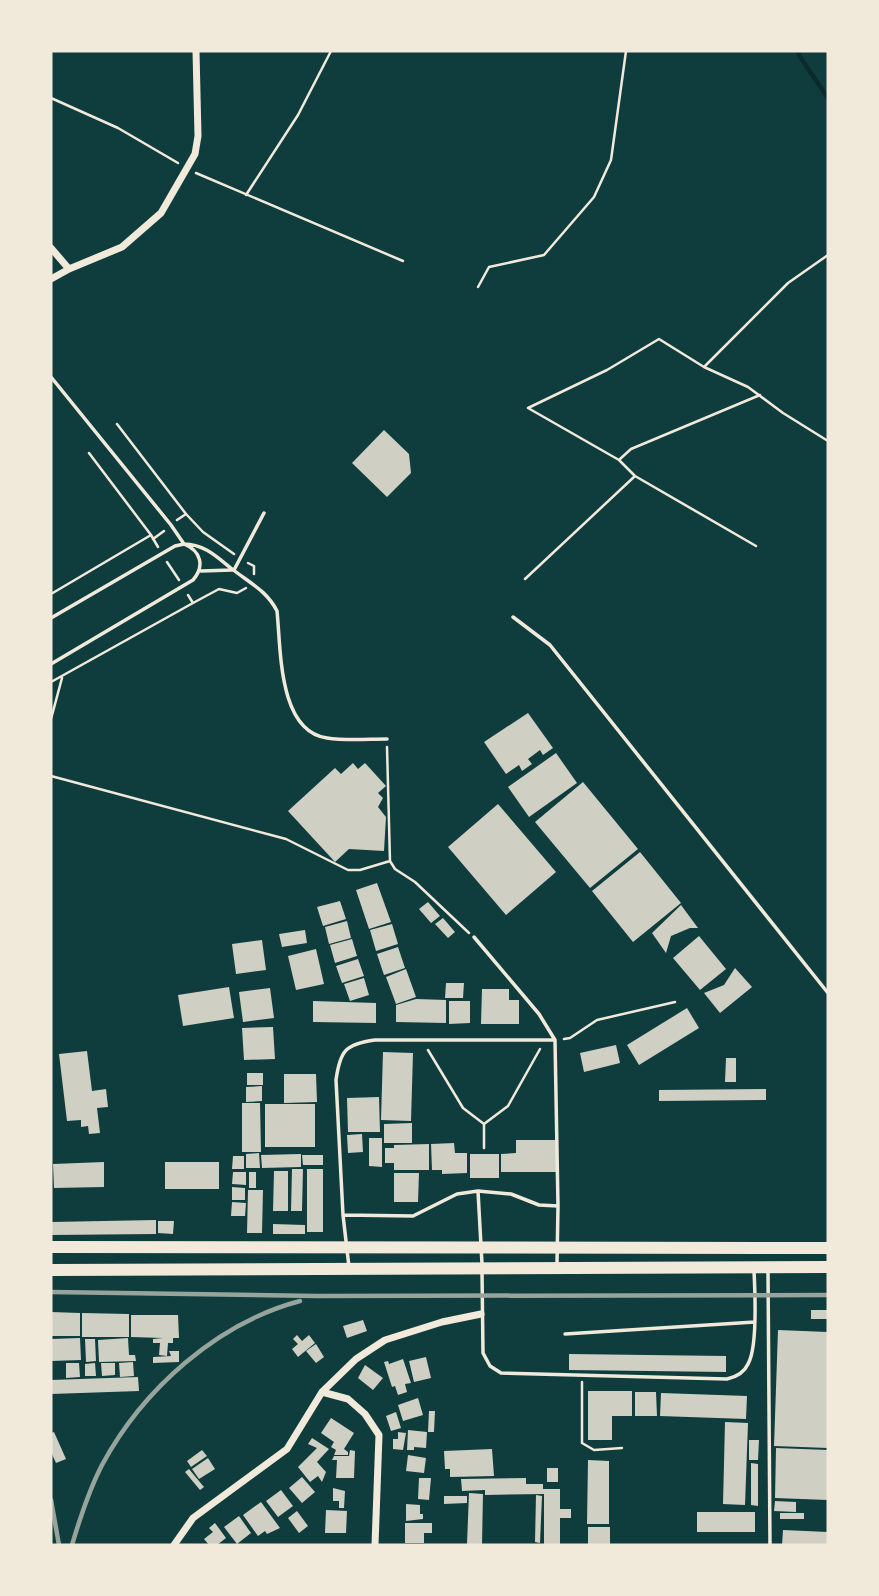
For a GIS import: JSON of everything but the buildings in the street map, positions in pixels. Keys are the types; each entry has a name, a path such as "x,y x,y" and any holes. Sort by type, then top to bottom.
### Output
{"main road":[{"path":"51,1247 828,1248"},
{"path":"51,1270 828,1267"}],"street":[{"path":"51,279 122,247 161,213 195,154 198,136 196,51"},
{"path":"51,248 69,269"},
{"path":"174,1545 193,1518 287,1450 322,1392 356,1359 385,1340 442,1322 481,1314"},
{"path":"322,1392 348,1399 365,1414 379,1435 375,1545"}],"lane":[{"path":"51,377 184,544 197,552 201,562 200,571"},
{"path":"234,570 264,513"},
{"path":"51,618 175,546 200,546 261,589 277,611 287,695 301,722 313,733 326,738 387,739"},
{"path":"51,664 183,586 200,571 234,570"},
{"path":"513,617 550,645 828,993"},
{"path":"474,937 539,1014 555,1040 557,1269"},
{"path":"349,1269 343,1215 336,1080 339,1062 346,1048 359,1042 555,1040"},
{"path":"343,1215 414,1216 457,1194 478,1191 511,1194 539,1205 558,1206"},
{"path":"478,1191 483,1353 485,1360 496,1371 510,1374 734,1378 751,1360 755,1322 753,1248"},
{"path":"768,1248 770,1545"},
{"path":"565,1334 755,1322"}],"path":[{"path":"246,195 298,115 331,51"},
{"path":"478,287 489,267 544,256 594,197 611,160 626,51"},
{"path":"51,98 118,128 187,168 403,261"},
{"path":"704,367 788,283 828,255"},
{"path":"756,546 635,476 619,460 528,408 607,370 659,339 704,367 748,387 828,441"},
{"path":"619,460 631,449 760,396"},
{"path":"117,424 186,514"},
{"path":"51,594 151,535 89,453"},
{"path":"525,579 635,476"},
{"path":"153,539 171,525"},
{"path":"51,670 56,679"},
{"path":"51,682 62,678 51,719"},
{"path":"387,739 390,861 395,869 415,882 474,937"},
{"path":"51,776 286,839 348,870 360,870 390,861"},
{"path":"555,1040 570,1038 597,1020 675,1002"},
{"path":"422,1040 463,1108 484,1124"},
{"path":"484,1124 510,1103 545,1040"},
{"path":"484,1124 484,1148"},
{"path":"582,1375 582,1443 594,1450 622,1448"}],"waterway":[{"path":"798,51 828,98"}],"railway":[{"path":"51,1292 317,1296 828,1295"},
{"path":"72,1545 85,1504 102,1465 139,1410 161,1386 185,1363 240,1325 269,1311 300,1301"},
{"path":"51,1500 59,1545"}]}
